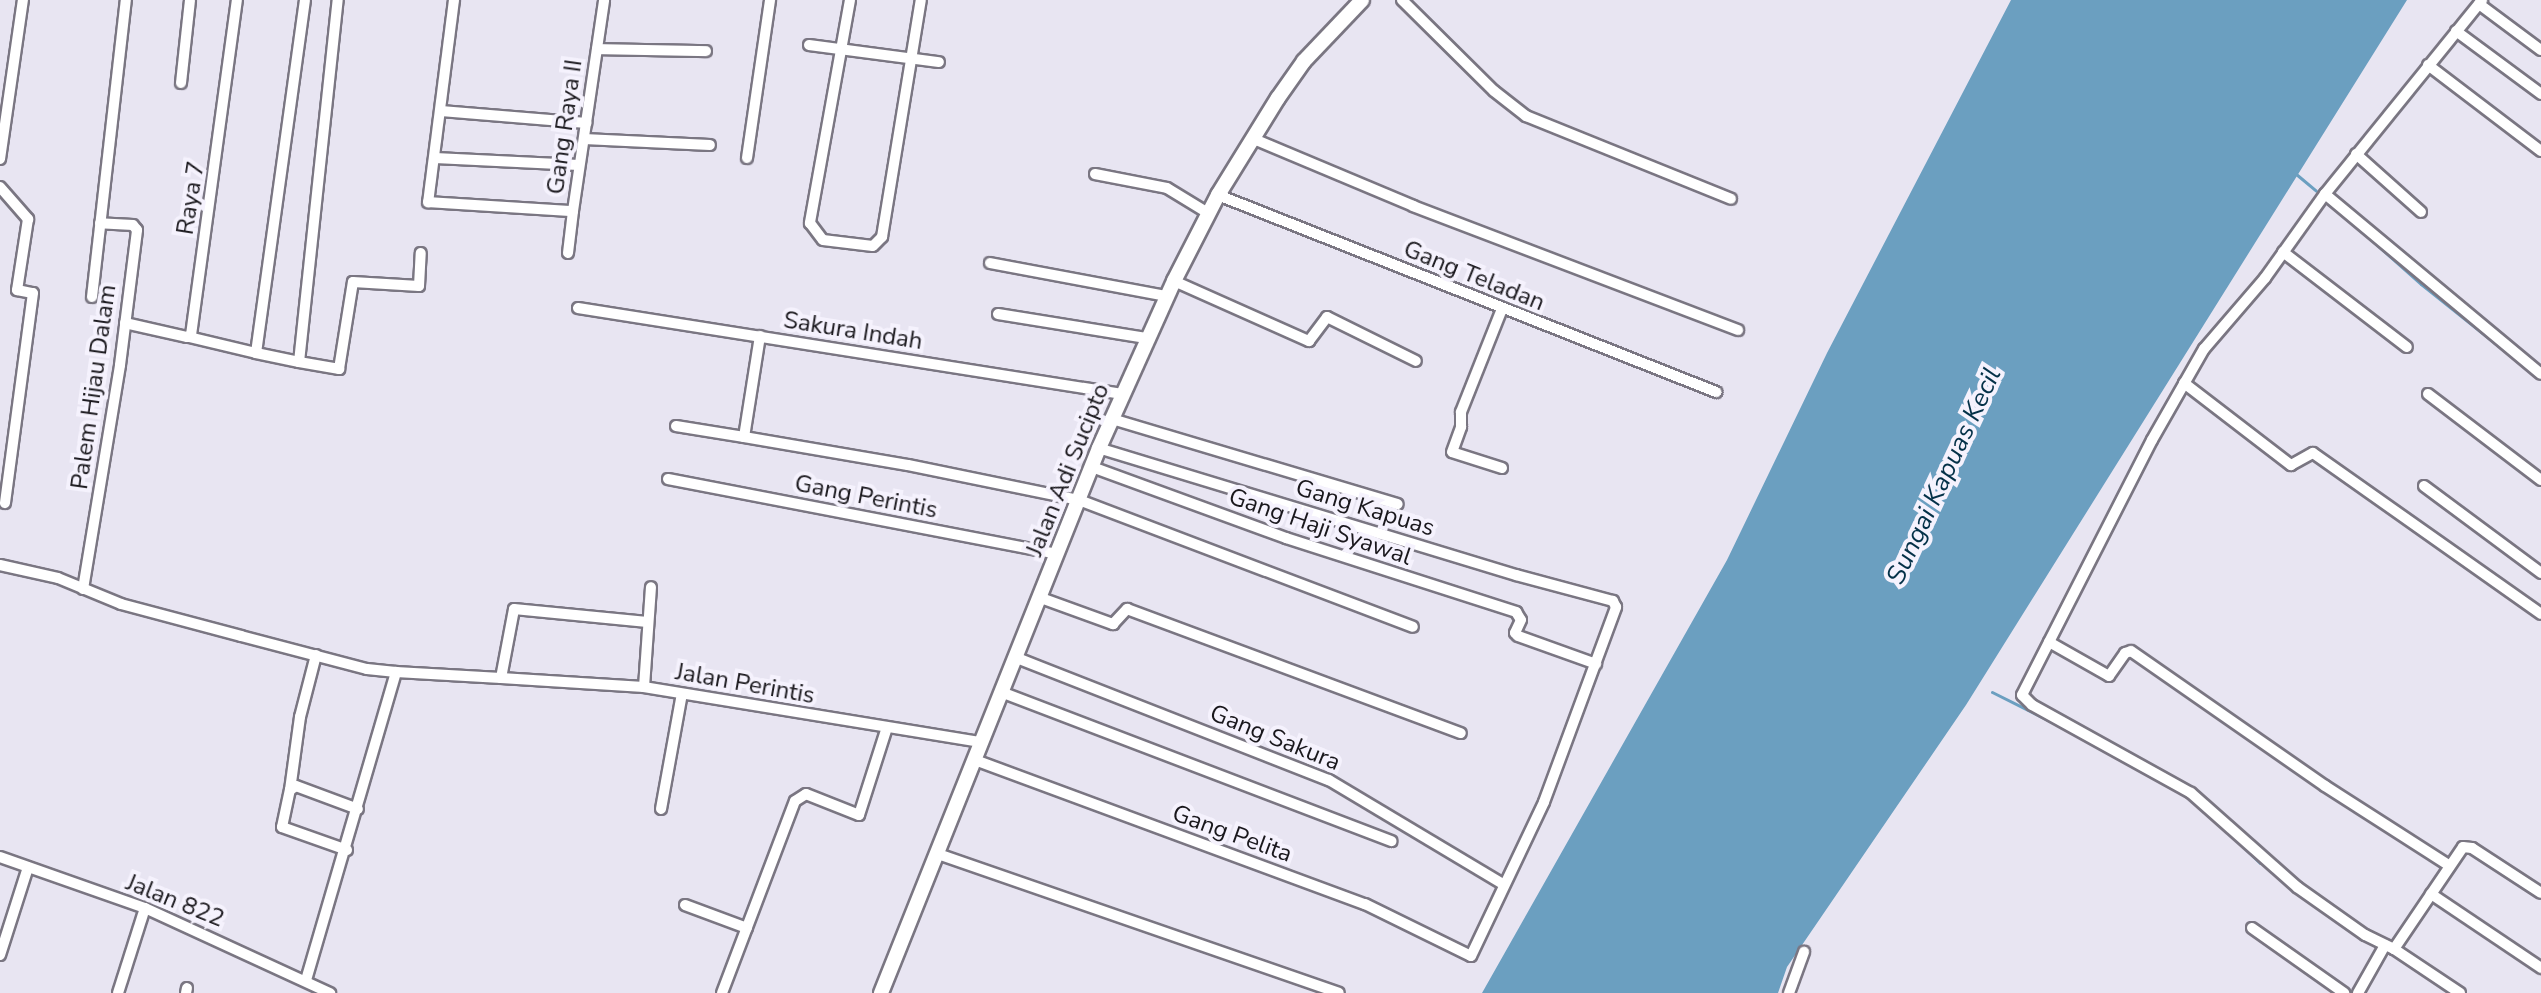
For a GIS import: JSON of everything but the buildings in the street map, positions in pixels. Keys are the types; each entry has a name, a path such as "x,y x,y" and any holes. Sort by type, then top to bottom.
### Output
{"main road":[{"name":"Jalan Adi Sucipto","path":"881,993 1099,448 1166,296 1218,195 1304,61 1362,0"}],"street":[{"path":"0,159 23,0"},
{"path":"92,297 126,0"},
{"path":"181,83 190,0"},
{"name":"Raya 7","path":"189,337 218,154 237,0"},
{"path":"256,353 305,0"},
{"path":"298,357 338,0"},
{"path":"454,0 435,158 579,165"},
{"name":"Gang Raya II","path":"435,158 428,202 573,211 604,0"},
{"path":"747,158 770,0"},
{"path":"850,0 810,223 823,240 873,246 882,237 921,0"},
{"path":"1402,0 1494,91 1526,116 1731,199"},
{"path":"2460,993 2297,887 2191,793 2023,699 2023,692 2184,383 2215,334 2283,252 2356,154 2480,2 2541,50"},
{"path":"2456,31 2541,94"},
{"path":"809,45 939,62"},
{"path":"597,49 706,51"},
{"path":"2428,65 2541,151"},
{"path":"441,111 587,123"},
{"path":"584,139 710,145"},
{"path":"1254,139 1427,211 1738,330"},
{"path":"2356,154 2421,212"},
{"path":"1095,174 1167,188 1208,213"},
{"path":"0,187 28,219 17,290 33,293 5,503"},
{"path":"2325,194 2541,374"},
{"name":"Gang Teladan","path":"1218,195 1716,392"},
{"path":"568,253 573,211"},
{"name":"Palem Hijau Dalam","path":"83,589 137,230 133,225 100,223"},
{"path":"2283,252 2407,347"},
{"path":"125,323 256,353 298,357 339,369 353,282 419,286 421,253"},
{"path":"990,263 1166,296"},
{"path":"1174,281 1309,341 1327,317 1416,361"},
{"name":"Sakura Indah","path":"578,308 1122,394"},
{"path":"1502,309 1461,412 1461,427 1452,452 1502,468"},
{"path":"998,314 1146,338"},
{"path":"744,437 760,336"},
{"path":"2184,383 2291,465 2307,453 2313,453 2541,614"},
{"path":"2428,394 2541,480"},
{"path":"1112,419 1398,504"},
{"path":"676,426 908,465 1079,500 1413,627"},
{"name":"Gang Kapuas","path":"1099,448 1516,575 1613,601 1616,607 1596,664"},
{"name":"Gang Haji Syawal","path":"1092,467 1286,538 1516,612 1521,620 1515,631 1518,636 1596,664"},
{"name":"Gang Perintis","path":"668,479 1057,554"},
{"path":"2424,486 2541,573"},
{"name":"Jalan Perintis","path":"0,565 58,578 121,604 316,655 396,672 644,687 981,742"},
{"path":"644,687 651,587"},
{"path":"1041,598 1113,624 1127,609 1461,733"},
{"path":"501,678 514,609 647,622"},
{"path":"2049,642 2109,676 2114,674 2125,653 2131,651 2325,786 2450,866"},
{"path":"316,655 300,717 282,827 347,850"},
{"name":"Gang Sakura","path":"1017,658 1303,768 1372,803 1503,884"},
{"path":"1503,884 1544,802 1596,664"},
{"path":"312,986 396,672"},
{"path":"1001,692 1392,841"},
{"path":"661,809 682,694"},
{"path":"722,993 795,801 806,794 859,815 887,727"},
{"name":"Gang Pelita","path":"975,760 1365,904 1471,956 1503,884"},
{"path":"290,790 296,786 358,809"},
{"path":"2361,992 2389,947 2467,846 2541,893"},
{"path":"938,854 1339,993"},
{"name":"Jalan 822","path":"0,857 145,908 330,993"},
{"path":"0,955 28,867"},
{"path":"2431,894 2541,968"},
{"path":"685,905 747,928"},
{"path":"118,993 145,908"},
{"path":"2252,928 2344,993"},
{"path":"1789,993 1804,952"}],"water":[{"name":"Sungai Kapuas Kecil","path":"2011,0 2407,0 1966,705 1787,967 1778,993 1482,993 1727,560 1827,353"}],"waterway":[{"path":"2296,174 2316,191"},
{"path":"2350,221 2421,284 2531,372"},
{"path":"1992,692 2068,730"},
{"path":"2234,838 2260,863"}]}
